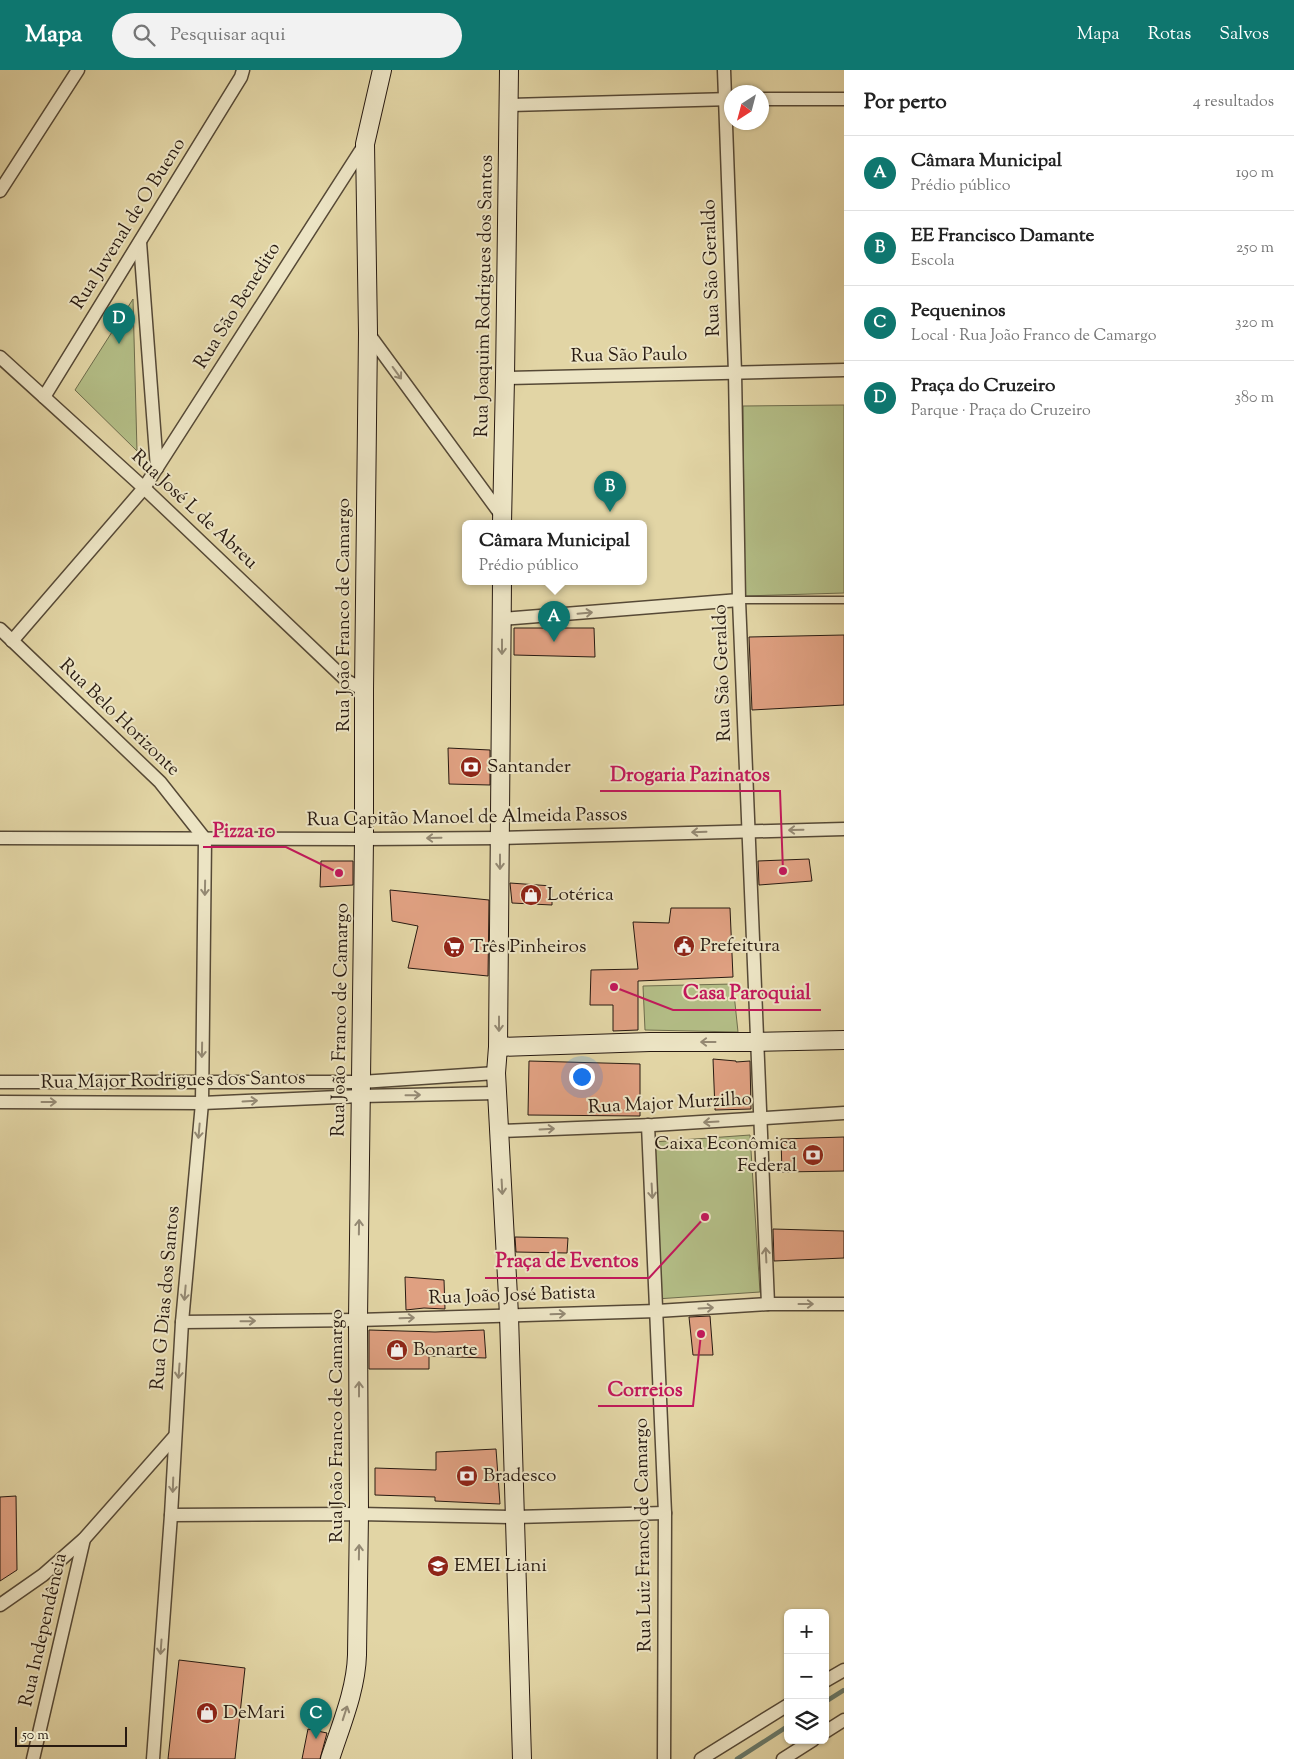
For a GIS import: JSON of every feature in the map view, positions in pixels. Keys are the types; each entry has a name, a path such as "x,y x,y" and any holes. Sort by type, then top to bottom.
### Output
{"street":[{"path":"0,191 78,70"},
{"name":"Rua Juvenal de O Bueno","path":"44,397 241,77 243,70"},
{"name":"Rua João Franco de Camargo","path":"330,1759 356,1671 360,1514 358,1320 368,333 364,144 382,70"},
{"name":"Rua Joaquim Rodrigues dos Santos","path":"502,520 506,378 509,70"},
{"name":"Rua São Geraldo","path":"724,70 727,85"},
{"path":"510,105 724,99"},
{"path":"769,99 844,99"},
{"name":"Rua São Geraldo","path":"730,130 739,600 747,831 768,1304"},
{"name":"Rua São Benedito","path":"144,488 364,144"},
{"path":"140,242 157,468"},
{"path":"368,333 502,520"},
{"name":"Rua José L de Abreu","path":"0,357 144,488 347,681 364,690"},
{"name":"Rua São Paulo","path":"506,378 844,370"},
{"path":"12,641 144,488"},
{"path":"502,585 498,1047 496,1073 510,1315 522,1759"},
{"path":"502,620 739,600"},
{"name":"Rua Belo Horizonte","path":"0,629 160,782 205,839"},
{"name":"Rua Capitão Manoel de Almeida Passos","path":"0,838 500,838 844,829"},
{"name":"Rua G Dias dos Santos","path":"153,1759 171,1515 174,1436 182,1322 202,1103 205,839"},
{"path":"498,1047 536,1044 844,1040"},
{"name":"Rua Major Rodrigues dos Santos","path":"0,1102 202,1103 361,1089 496,1073"},
{"name":"Rua Major Rodrigues dos Santos","path":"0,1082 202,1082 361,1089 497,1092"},
{"name":"Rua Major Murzilho","path":"499,1131 648,1125 844,1113"},
{"name":"Rua Luiz Franco de Camargo","path":"648,1125 658,1310 665,1513 664,1759"},
{"name":"Rua João José Batista","path":"182,1322 358,1320 658,1310 768,1304 844,1304"},
{"path":"0,1605 43,1575 84,1540 174,1436"},
{"path":"171,1515 360,1514 515,1517 665,1513"},
{"name":"Rua Independência","path":"33,1759 84,1540"},
{"path":"829,1679 844,1670"},
{"path":"701,1759 784,1707"},
{"path":"829,1729 844,1720"},
{"path":"783,1759 799,1755 809,1744"}],"lane":[{"path":"739,600 844,600"}],"green space":[{"path":"133,299 137,451 75,390"},
{"path":"844,405 844,593 744,596 743,406"},
{"path":"733,984 738,1032 645,1030 643,986"},
{"path":"750,1135 760,1292 656,1299 653,1142"}],"building":[{"path":"514,628 594,628 595,657 514,655"},
{"path":"844,635 844,705 752,710 749,637"},
{"name":"Santander","path":"448,748 490,750 490,785 449,784"},
{"path":"809,859 812,881 759,885 758,861"},
{"path":"321,861 353,861 353,885 320,887"},
{"name":"Lotérica","path":"510,883 552,886 552,905 512,903"},
{"name":"Três Pinheiros","path":"390,890 489,900 488,976 408,968 418,926 392,921"},
{"name":"Prefeitura","path":"671,908 730,908 733,977 638,981 638,1030 613,1031 613,1005 590,1005 591,970 638,969 633,922 669,923"},
{"path":"713,1059 736,1062 750,1061 751,1109 715,1110"},
{"path":"529,1061 640,1064 640,1116 528,1115"},
{"name":"Caixa Econômica Federal","path":"844,1137 844,1171 782,1172 781,1139"},
{"path":"773,1229 844,1231 844,1258 774,1261"},
{"path":"515,1237 568,1238 567,1253 516,1252"},
{"path":"405,1277 444,1280 445,1309 424,1308 406,1310"},
{"path":"710,1316 713,1355 693,1355 689,1317"},
{"name":"Bonarte","path":"369,1330 435,1332 484,1330 486,1358 429,1356 429,1369 369,1369"},
{"name":"Bradesco","path":"496,1449 500,1504 435,1501 435,1497 375,1495 375,1468 436,1470 436,1452"},
{"path":"16,1496 17,1570 0,1581 0,1497"},
{"name":"DeMari","path":"179,1660 245,1668 235,1759 168,1759"},
{"path":"308,1729 327,1733 320,1759 302,1759"}],"waterway":[{"path":"829,1699 844,1690"},
{"path":"737,1759 784,1729"}],"place":[{"name":"Praça do Cruzeiro","path":"119,344"},
{"name":"EE Francisco Damante","path":"610,512"},
{"name":"Câmara Municipal","path":"554,642"},
{"name":"Santander","path":"471,767"},
{"name":"Drogaria Pazinatos","path":"783,871"},
{"name":"Pizza 10","path":"339,873"},
{"name":"Lotérica","path":"531,895"},
{"name":"Prefeitura","path":"684,946"},
{"name":"Três Pinheiros","path":"454,947"},
{"name":"Casa Paroquial","path":"614,987"},
{"name":"Caixa Econômica Federal","path":"813,1155"},
{"name":"Praça de Eventos","path":"705,1217"},
{"name":"Correios","path":"701,1334"},
{"name":"Bonarte","path":"397,1350"},
{"name":"Bradesco","path":"467,1476"},
{"name":"EMEI Liani","path":"438,1566"},
{"name":"DeMari","path":"207,1713"},
{"name":"Pequeninos","path":"316,1739"}]}
